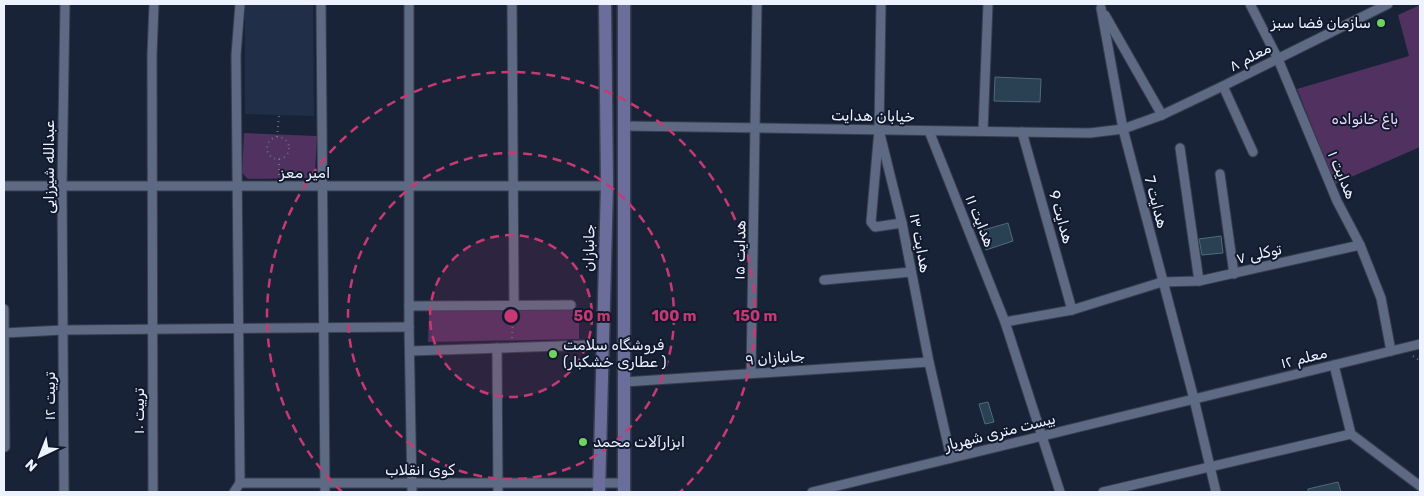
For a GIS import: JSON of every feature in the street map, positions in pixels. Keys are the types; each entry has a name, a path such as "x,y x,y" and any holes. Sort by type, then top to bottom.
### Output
{"main road":[{"name":"جانبازان","path":"599,488 607,186 605,4"},
{"path":"624,4 624,488"}],"street":[{"name":"عبدالله شیرزایی","path":"63,330 62,186 65,4"},
{"name":"تربیت ۱۰","path":"153,492 152,55 154,4"},
{"path":"234,492 240,483 236,56 240,4"},
{"path":"321,4 325,488"},
{"path":"409,4 409,327 412,488"},
{"path":"512,4 514,305"},
{"name":"هدایت ۱۵","path":"751,373 756,128 756,4"},
{"path":"881,4 880,130 871,222 875,227 902,222"},
{"path":"983,131 988,4"},
{"name":"هدایت ۱","path":"1250,4 1278,59 1337,202 1360,245 1381,298 1391,351"},
{"name":"معلم ۸","path":"1123,129 1162,115 1388,4"},
{"path":"1100,6 1162,115"},
{"name":"هدایت 7","path":"1100,6 1123,129 1194,399 1216,492"},
{"path":"1223,86 1253,152"},
{"name":"خیابان هدایت","path":"624,126 1090,133 1123,129"},
{"name":"هدایت ۱۳","path":"880,130 902,222 929,362 951,458"},
{"name":"هدایت ۱۱","path":"929,131 1005,322 1060,492"},
{"name":"هدایت 9","path":"1022,132 1072,310"},
{"path":"1180,148 1199,281"},
{"path":"1220,174 1234,274"},
{"name":"امیر معز","path":"4,186 607,186"},
{"name":"توکلی ۷","path":"1005,322 1072,310 1162,282 1199,281 1360,245"},
{"path":"824,280 911,272"},
{"path":"409,306 571,305"},
{"path":"4,309 5,447"},
{"path":"4,332 409,327"},
{"name":"تربیت ۱۲","path":"63,330 64,492"},
{"name":"معلم ۱۲","path":"1194,399 1420,344"},
{"path":"410,351 588,345"},
{"path":"497,348 498,488"},
{"name":"جانبازان ۹","path":"624,382 929,362"},
{"path":"1334,365 1351,434 1420,486"},
{"name":"بیست متری شهریار","path":"812,492 1194,399"},
{"path":"1103,492 1351,434"},
{"name":"کوی انقلاب","path":"240,483 325,488 624,488"}],"path":[{"path":"277,137 278,115"},
{"path":"277,137 285,140 289,147 285,156 279,159 269,155 267,148 269,141 277,137"},
{"path":"279,159 279,178"},
{"path":"511,348 514,305"}],"shaded area":[{"path":"245,4 313,4 314,116 245,114"}],"green space":[{"name":"باغ خانواده","path":"1420,5 1420,147 1335,184 1297,89 1409,56 1398,15"},
{"path":"244,133 317,136 315,172 310,178 248,179 242,173"},
{"path":"579,310 579,339 428,342 429,311"}],"building":[{"path":"995,77 1041,79 1040,102 994,101"},
{"path":"1008,223 1013,241 986,250 980,231"},
{"path":"1221,236 1223,253 1202,255 1199,239"},
{"path":"988,402 994,422 985,424 979,404"},
{"path":"1338,482 1341,492 1308,492 1308,489"}],"place":[{"name":"سازمان فضا سبز","path":"1381,23"},
{"name":"فروشگاه سلامت (عطاری خشکبار )","path":"553,354"},
{"name":"ابزارآلات محمد","path":"583,442"}]}
